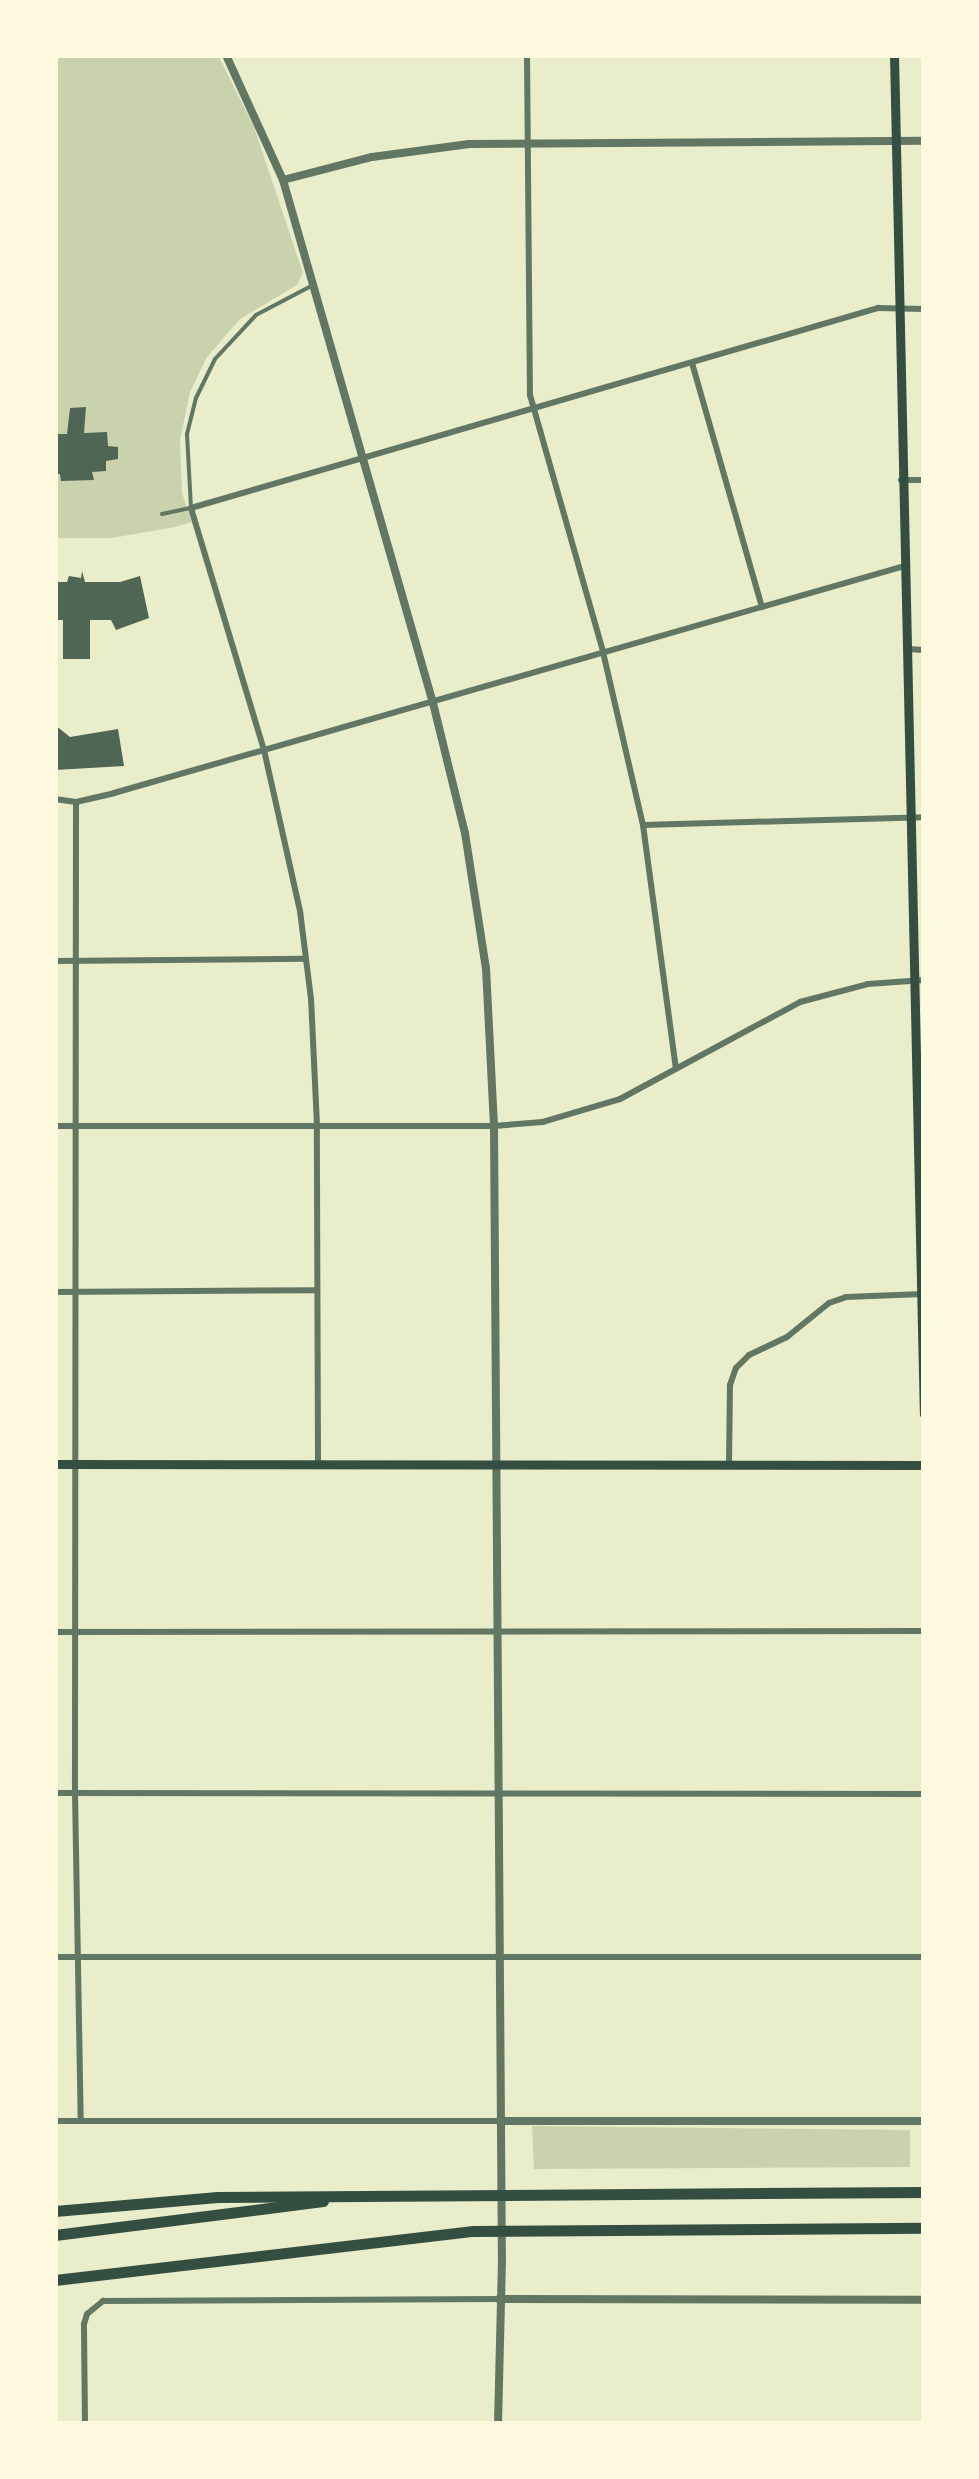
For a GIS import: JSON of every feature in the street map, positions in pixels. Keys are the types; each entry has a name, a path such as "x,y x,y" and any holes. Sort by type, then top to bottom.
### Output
{"highway":[{"path":"55,2211 217,2197 387,2193 924,2192"},
{"path":"55,2235 387,2193"},
{"path":"58,2281 473,2231 924,2228"}],"main road":[{"path":"894,55 910,816 919,980 924,1414"},
{"path":"55,1464 924,1465"}],"street":[{"path":"226,55 282,180 313,285 433,702 465,833 481,930 494,1126 498,2424"},
{"path":"527,55 529,380 603,652 643,825 676,1069"},
{"path":"282,180 410,150 528,142 924,141"},
{"path":"318,1463 318,1126 306,958 291,863 264,750 192,508 878,308 924,309"},
{"path":"692,363 762,607"},
{"path":"902,480 924,480"},
{"path":"55,798 76,802 904,566"},
{"path":"906,649 924,650"},
{"path":"76,802 75,1793 80,2121"},
{"path":"643,825 924,816"},
{"path":"55,961 306,958"},
{"path":"55,1126 494,1126 582,1113 620,1099 800,1002 868,984 919,980"},
{"path":"55,1292 316,1290"},
{"path":"729,1464 730,1384 736,1368 749,1355 787,1337 830,1303 846,1297 922,1294"},
{"path":"55,1632 924,1631"},
{"path":"55,1793 924,1794"},
{"path":"55,1957 924,1957"},
{"path":"55,2121 924,2122"},
{"path":"85,2424 84,2324 90,2310 113,2300 924,2300"}],"lane":[{"path":"162,514 192,508 187,437 204,378 248,322 313,285"}],"green space":[{"path":"55,55 218,55 254,127 303,273 297,285 240,319 207,357 190,392 180,440 182,493 192,522 175,527 112,538 55,538"},
{"path":"532,2126 910,2130 910,2167 534,2169"}],"building":[{"path":"86,407 84,433 107,432 108,446 118,447 118,459 106,461 106,471 92,472 94,480 61,481 60,474 55,474 55,434 67,434 70,408"},
{"path":"82,571 85,582 120,582 140,576 149,618 116,630 111,620 90,620 90,659 63,659 63,620 55,620 55,582 67,582 69,576 81,578"},
{"path":"55,725 70,737 118,729 124,766 55,770"}]}
